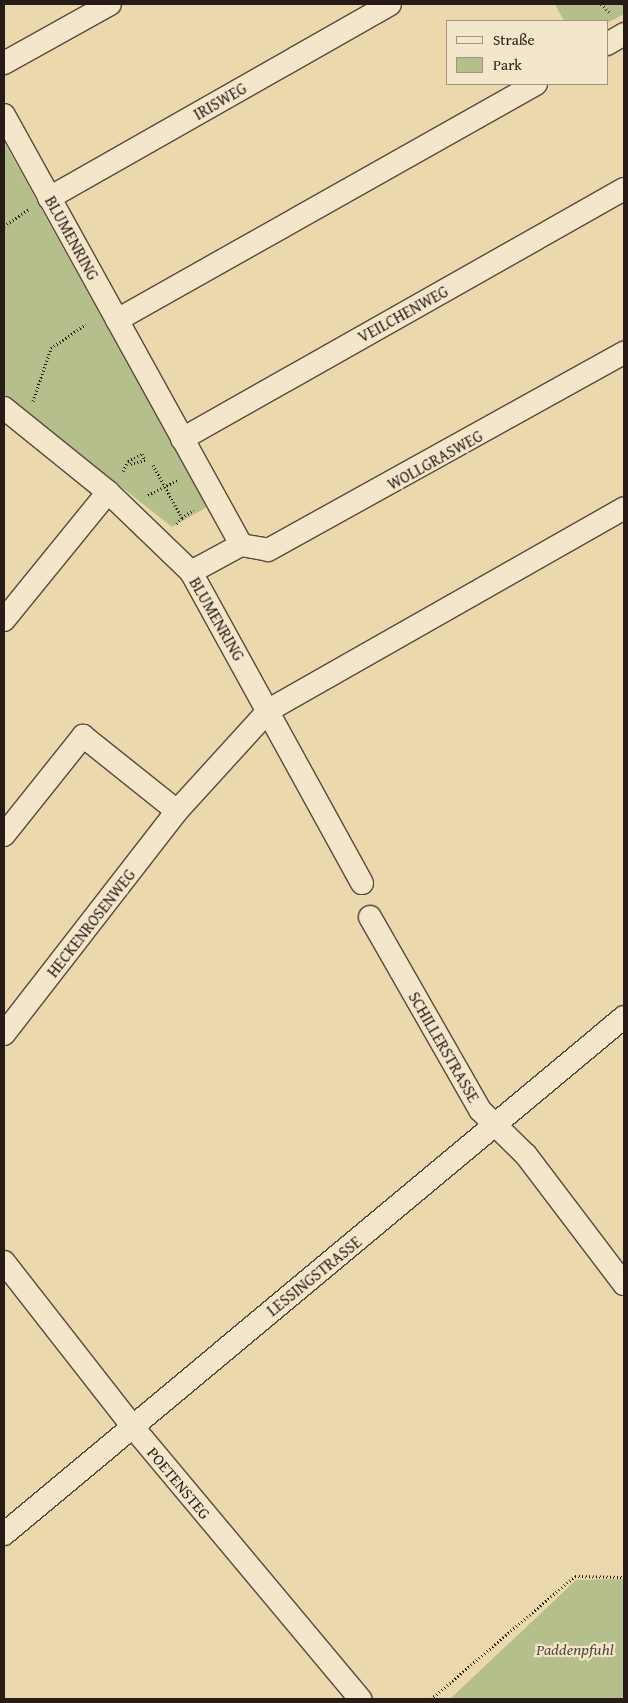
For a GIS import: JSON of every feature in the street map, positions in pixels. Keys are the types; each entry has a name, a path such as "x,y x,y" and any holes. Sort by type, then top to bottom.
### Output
{"street":[{"path":"4,63 110,4"},
{"name":"IRISWEG","path":"49,198 390,4"},
{"path":"608,43 624,34"},
{"path":"117,320 534,85"},
{"name":"BLUMENRING","path":"4,115 241,545"},
{"name":"VEILCHENWEG","path":"182,439 624,189"},
{"name":"WOLLGRASWEG","path":"241,545 268,550 624,354"},
{"name":"BLUMENRING","path":"4,408 108,492 191,572 362,883"},
{"path":"4,620 108,492"},
{"path":"268,710 624,508"},
{"path":"191,572 241,545"},
{"name":"HECKENROSENWEG","path":"4,1034 177,812 268,710"},
{"path":"4,836 83,736 177,812"},
{"name":"SCHILLERSTRASSE","path":"370,917 480,1110 499,1125 624,1284"},
{"name":"LESSINGSTRASSE","path":"4,1534 132,1426 499,1125 624,1017"},
{"name":"POETENSTEG","path":"4,1262 132,1426 360,1699"}],"path":[{"path":"33,401 51,348 86,324"},
{"path":"124,471 130,464 142,454 145,460 132,467 130,464"},
{"path":"153,465 182,518 171,529"},
{"path":"138,500 182,478"},
{"path":"431,1699 575,1576 624,1577"}],"green space":[{"path":"555,4 624,4 624,14 608,22 608,20 563,20"},
{"path":"4,142 207,507 172,527 4,394"},
{"name":"Paddenpfuhl","path":"624,1579 624,1699 450,1699 576,1580"}]}
